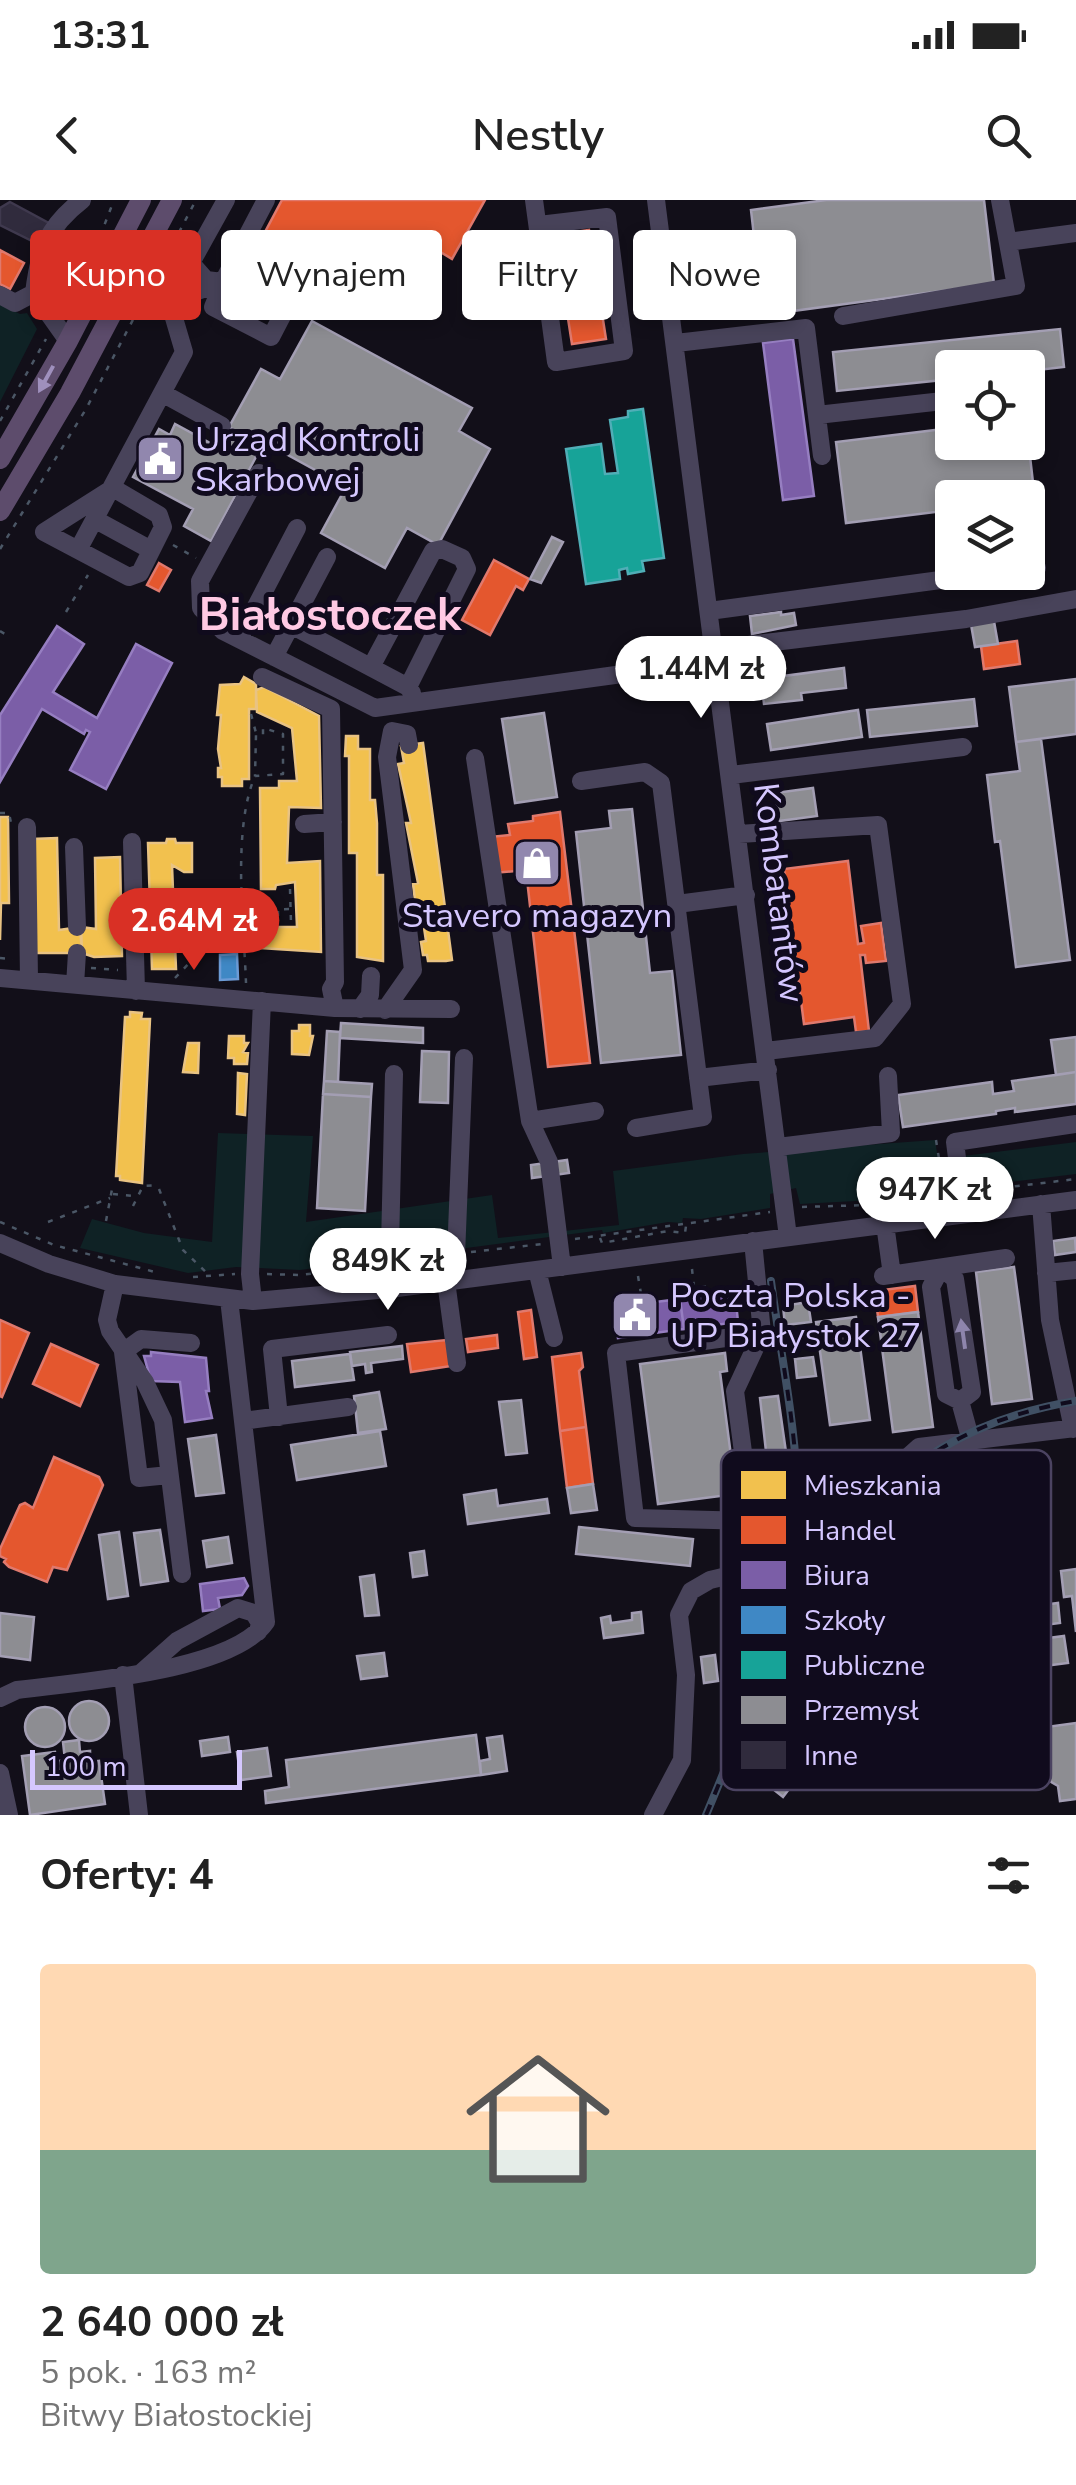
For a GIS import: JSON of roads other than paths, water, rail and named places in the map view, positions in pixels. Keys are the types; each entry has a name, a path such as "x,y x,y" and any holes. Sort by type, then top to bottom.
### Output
{"main road":[{"path":"4,445 68,341 141,200"},
{"path":"0,510 70,394 172,200"}],"street":[{"path":"53,230 60,217 82,200"},
{"path":"221,282 206,280 191,262 226,200"},
{"path":"251,230 266,200"},
{"path":"534,200 556,362 624,351 606,217 540,225"},
{"name":"Kombatantów","path":"656,200 788,1237"},
{"path":"843,316 1016,286 1000,200"},
{"path":"1008,242 1076,233"},
{"path":"78,550 184,352 169,301 221,283"},
{"path":"0,294 15,303 30,295"},
{"path":"53,320 68,341"},
{"path":"676,343 806,328 822,456"},
{"path":"162,393 222,426"},
{"path":"817,414 935,402"},
{"path":"259,473 200,581 201,608 224,631 376,708 413,695 966,619 1076,599"},
{"path":"114,488 158,515 163,527 140,573 130,577 44,532 114,488"},
{"path":"96,520 155,544"},
{"path":"239,639 297,528"},
{"path":"371,667 433,551 442,548 462,558 467,569 413,695"},
{"path":"274,656 327,557"},
{"path":"710,611 935,581"},
{"path":"291,625 371,667 413,695"},
{"path":"262,677 331,709 334,1008"},
{"path":"384,1010 414,970 386,757 392,731 406,734 409,745"},
{"path":"731,775 962,747"},
{"path":"476,758 530,1121 549,1162 562,1267"},
{"path":"581,781 644,772 662,783 703,1118 636,1128"},
{"path":"304,824 333,822"},
{"path":"698,1078 875,1038 902,1004 878,825 739,834"},
{"path":"27,827 29,980"},
{"path":"132,842 136,991"},
{"path":"74,847 76,927"},
{"path":"677,904 746,896"},
{"path":"75,985 77,952"},
{"path":"360,1008 370,994 371,976"},
{"path":"0,978 334,1008 451,1010"},
{"path":"253,1300 250,1274 254,1000"},
{"path":"457,1363 450,1281 456,1254 464,1058"},
{"path":"389,1289 394,1074"},
{"path":"778,1146 891,1133 888,1076"},
{"path":"530,1121 595,1111"},
{"path":"964,1214 955,1142 1076,1124"},
{"path":"0,1243 49,1264 115,1284 253,1300 389,1289 1076,1200"},
{"path":"916,1450 1075,1429 1056,1355 1041,1204"},
{"path":"885,1224 887,1276 1006,1258"},
{"path":"743,1450 735,1390 762,1333 753,1242"},
{"path":"941,1268 931,1286 946,1394 960,1402 971,1442"},
{"path":"537,1270 554,1338"},
{"path":"1046,1273 1076,1270"},
{"path":"115,1284 107,1320 110,1332 144,1382 162,1420 182,1574"},
{"path":"0,1698 17,1690 188,1666 258,1634 266,1622 229,1300"},
{"path":"721,1520 635,1518 616,1353 762,1333"},
{"path":"279,1417 272,1349 388,1336"},
{"path":"123,1352 142,1339 191,1342"},
{"path":"123,1352 139,1478 169,1475"},
{"path":"243,1421 348,1407"},
{"path":"653,1815 682,1760 686,1676 679,1614 691,1590 721,1577"},
{"path":"132,1674 178,1640 238,1608 250,1610 258,1618 258,1634"},
{"path":"132,1674 139,1815"},
{"path":"0,1773 9,1815"}],"railway":[{"path":"771,1281 794,1450"},
{"path":"941,1450 996,1422 1076,1401"},
{"path":"706,1815 721,1780"}],"place":[{"name":"Urząd Kontroli Skarbowej","path":"160,459"},
{"name":"Stavero magazyn","path":"537,863"},
{"name":"Poczta Polska - UP Białystok 27","path":"635,1315"}],"district":[{"name":"Białostoczek","path":"330,615"}]}
